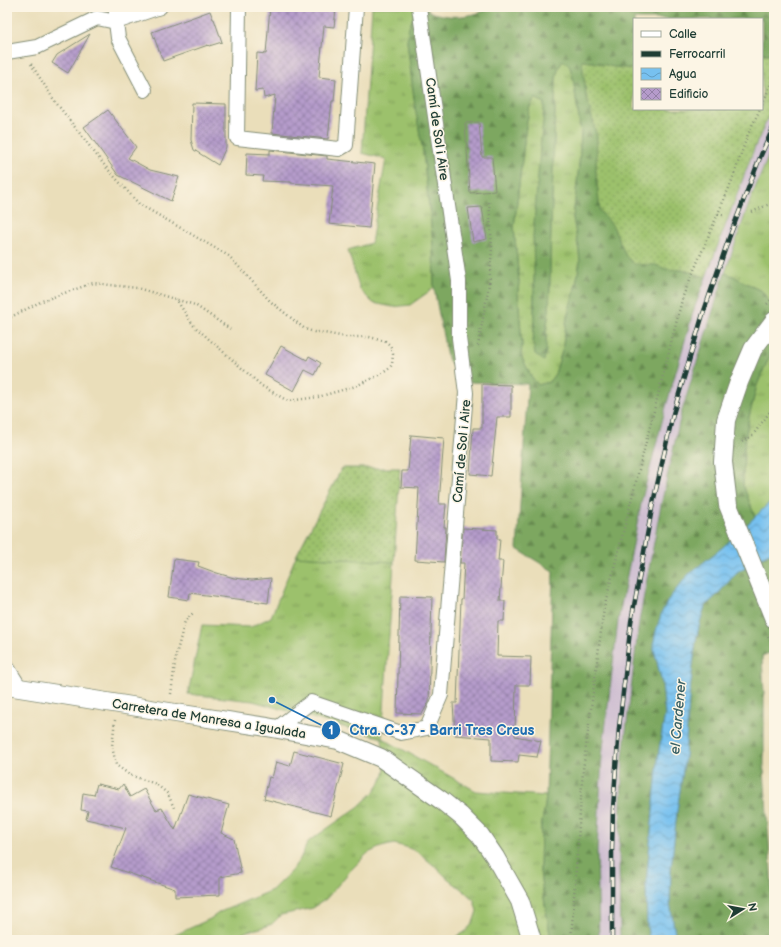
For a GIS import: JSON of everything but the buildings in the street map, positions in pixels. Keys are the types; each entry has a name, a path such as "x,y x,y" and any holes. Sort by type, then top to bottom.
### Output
{"street":[{"path":"116,7 118,38 145,90"},
{"path":"7,52 37,47 97,18 116,22 160,7"},
{"path":"239,7 237,138 339,149 346,145 356,7"},
{"name":"Camí de Sol i Aire","path":"276,729 311,702 401,734 427,728 442,695 466,393 459,338 459,281 419,7"},
{"path":"774,321 753,349 739,382 726,420 722,462 728,506 774,619"},
{"path":"7,667 13,687"},
{"name":"Carretera de Manresa a Igualada","path":"13,687 338,740 381,758 441,800 461,816 480,835 495,857 520,901 532,940"}],"path":[{"path":"22,50 54,100 105,166 139,204 230,256 270,301 305,329 314,332 346,337 369,337 385,341 392,349 392,364 390,368 380,375 356,386 318,398 288,401 262,386 193,326 176,299"},
{"path":"763,102 774,78"},
{"path":"571,940 583,770 604,608 683,296 731,183 748,134 760,110"},
{"path":"477,352 490,278 492,249 489,202"},
{"path":"752,212 774,202"},
{"path":"718,214 723,215"},
{"path":"7,319 42,300 93,283 137,288 195,305 230,328"},
{"path":"742,442 753,435 774,406"},
{"path":"169,712 176,656 185,621 194,612"},
{"path":"118,704 112,746 116,766 130,775 156,784 168,794 174,808"}],"shaded area":[{"path":"774,104 774,143 751,198 711,317 681,414 661,505 639,622 623,757 619,851 620,940 599,940 597,851 602,756 618,621 642,499 665,410 694,309 754,149"}],"green space":[{"path":"372,7 428,7 428,11 416,10 407,41 423,152 433,244 434,288 410,305 393,307 373,303 360,290 348,250 371,243 386,159 362,153"},
{"path":"492,7 774,7 774,56 771,54 763,54 763,18 633,18 633,69 582,61 586,94 597,137 596,171 600,211 613,226 626,256 645,264 656,265 666,269 684,270 706,277 694,309 665,410 642,499 618,621 602,756 597,851 599,940 551,940 541,880 541,827 546,796 553,571 517,549 528,384 468,382 450,363 446,352 434,288 433,244 423,152 415,107 407,41 408,30 416,10 427,11 444,16 465,16 479,13","holes":["563,60 570,67 581,133 573,218 580,262 567,318 562,351 555,374 549,382 538,385 531,376 521,356 522,345 518,292 519,282 514,227 526,126 530,106 535,98 544,103 544,114 533,236 533,344 535,354 544,361 549,311 556,78 558,69"]},
{"path":"763,54 771,54 774,56 774,104 754,149 706,277 684,270 666,269 656,265 634,264 626,256 613,226 600,211 596,171 597,137 586,94 582,61 633,69 633,110 763,110"},
{"path":"563,60 570,67 573,78 581,133 573,218 580,262 567,318 562,351 555,374 549,382 538,385 531,376 521,356 522,345 518,292 519,282 514,227 526,126 530,106 535,98 544,103 544,109 540,150 534,283 533,344 546,341 550,297 556,78 558,69"},
{"path":"774,143 774,311 763,292 725,273 751,198"},
{"path":"725,273 763,292 774,311 774,350 771,353 757,385 744,446 743,485 755,517 723,547 689,574 653,645 662,683 665,714 659,750 646,884 647,926 649,940 620,940 619,851 623,757 639,622 661,505 681,414"},
{"path":"774,350 774,498 755,517 743,485 744,446 757,385 771,353"},
{"path":"342,468 400,468 394,562 296,556"},
{"path":"770,553 774,555 774,651 762,656 764,694 764,770 774,940 676,940 670,903 671,869 685,756 689,699 696,640 700,622 705,606 737,572"},
{"path":"296,556 394,562 382,738 253,701 188,694 202,625 251,627 271,617"},
{"path":"382,738 476,791 546,796 541,827 540,870 551,940 451,940 465,932 473,923 477,911 474,900 418,852 394,844 381,847 368,853 326,899 313,908 281,915 272,924 248,931 228,940 167,940 210,919 220,912 272,890 292,870 300,859 308,842 358,807 373,793 384,775 385,768"}],"water":[{"name":"el Cardener","path":"774,498 774,555 769,553 737,572 705,606 700,622 696,640 689,699 685,756 671,869 670,903 676,940 649,940 647,926 646,884 659,750 665,714 662,683 653,645 657,627 662,612 670,597 689,574 723,547"}],"railway":[{"path":"612,940 613,808 619,728 631,622 653,503 673,414 703,314 729,238 761,155 774,126"}],"place":[{"name":"Ctra. C-37 - Barri Tres Creus","path":"272,700"}]}
